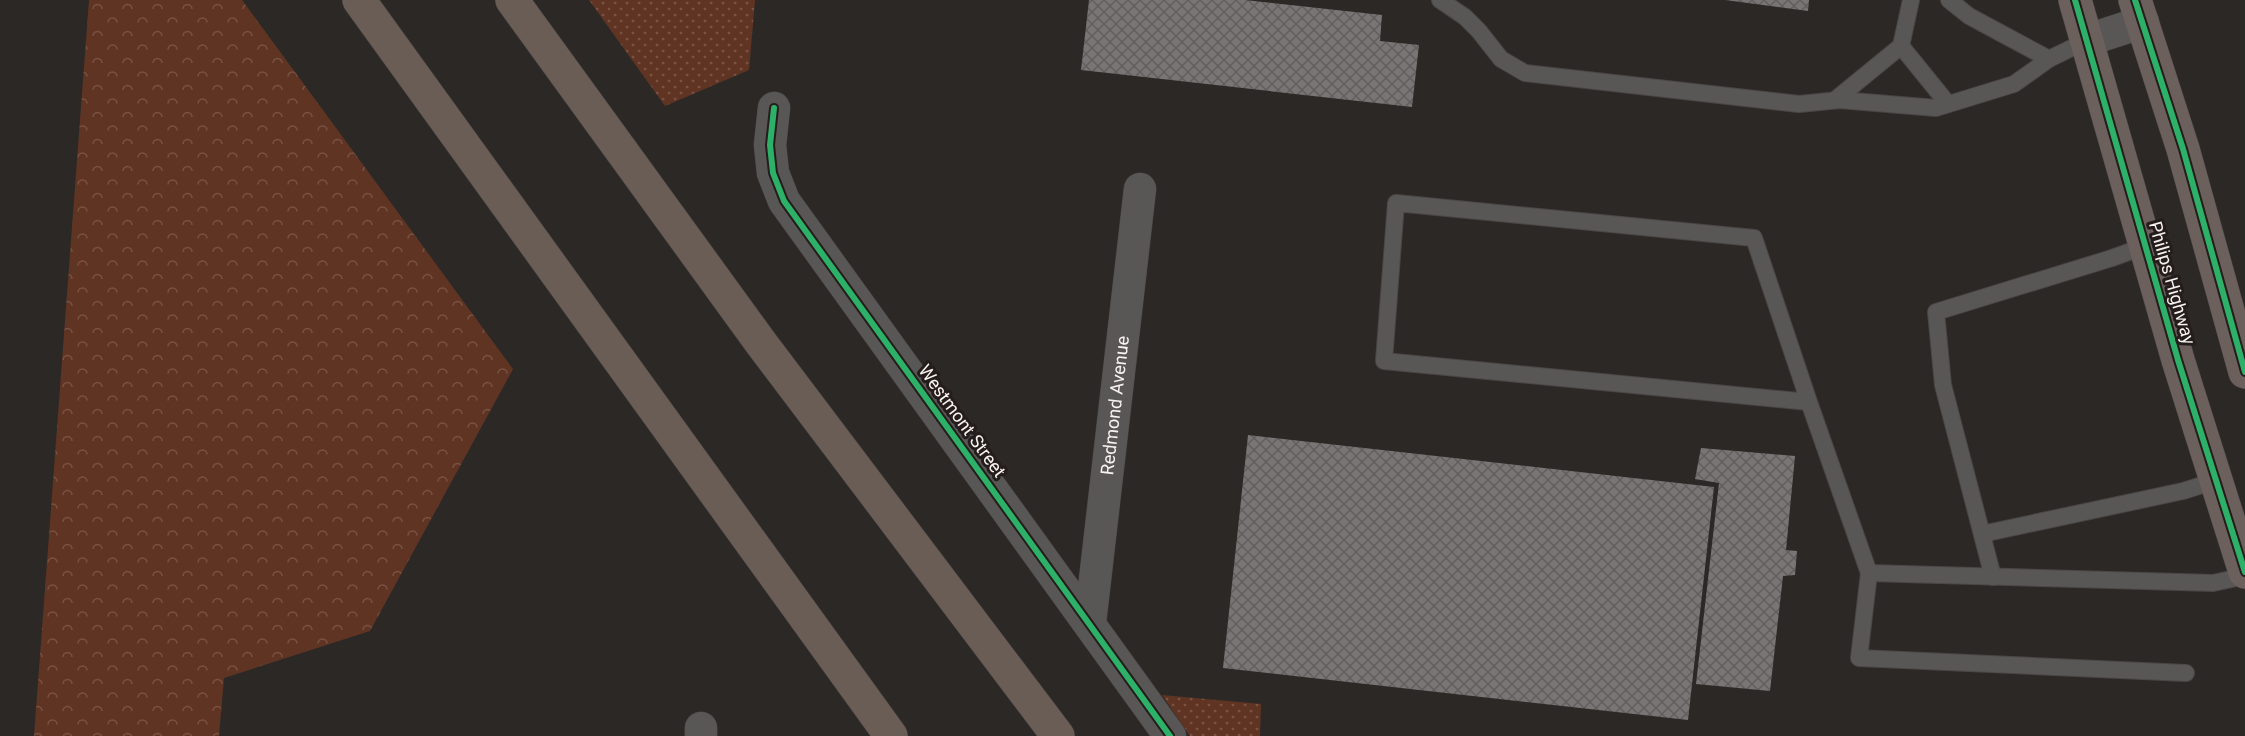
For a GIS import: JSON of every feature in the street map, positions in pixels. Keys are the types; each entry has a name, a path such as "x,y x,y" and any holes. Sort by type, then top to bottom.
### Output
{"highway":[{"path":"359,0 891,736"},
{"path":"512,0 754,334 1058,736"}],"main road":[{"name":"Philips Highway","path":"2075,0 2145,246 2245,574"},
{"path":"2139,11 2183,149 2245,372"}],"street":[{"path":"2088,40 2139,11"},
{"name":"Westmont Street","path":"774,108 770,145 773,173 784,201 1170,736"},
{"name":"Redmond Avenue","path":"1090,623 1140,189"}],"lane":[{"path":"1835,100 1901,46 1911,0"},
{"path":"1949,0 1969,16 2049,59"},
{"path":"1446,2 1479,32 1501,59 1525,73 1799,104 1835,100 1936,108 2014,84 2049,59 2088,40"},
{"path":"1901,46 1948,104"},
{"path":"1809,402 1384,361 1396,203 1754,238 1869,573 1859,658 2186,673"},
{"path":"1993,577 1943,385 1936,312 2145,246"},
{"path":"1982,534 2183,491 2215,481"},
{"path":"1869,573 2213,583 2245,574"}],"green space":[{"path":"89,0 242,0 513,369 370,631 224,678 219,736 34,736"},
{"path":"589,0 755,0 749,70 665,106"},
{"path":"1162,695 1261,704 1260,736 1190,736"}],"building":[{"path":"1089,0 1245,0 1382,15 1380,41 1419,45 1412,107 1081,70"},
{"path":"1725,0 1809,0 1808,11"},
{"path":"1248,435 1714,487 1688,720 1223,668"},
{"path":"1701,448 1795,456 1786,550 1797,551 1795,575 1783,576 1770,691 1696,684 1719,483 1695,479"}],"cycle path":[{"path":"2075,0 2178,360 2245,572"},
{"path":"2135,0 2183,149 2245,372"},
{"path":"774,108 770,145 773,173 784,201 1170,736"}]}
